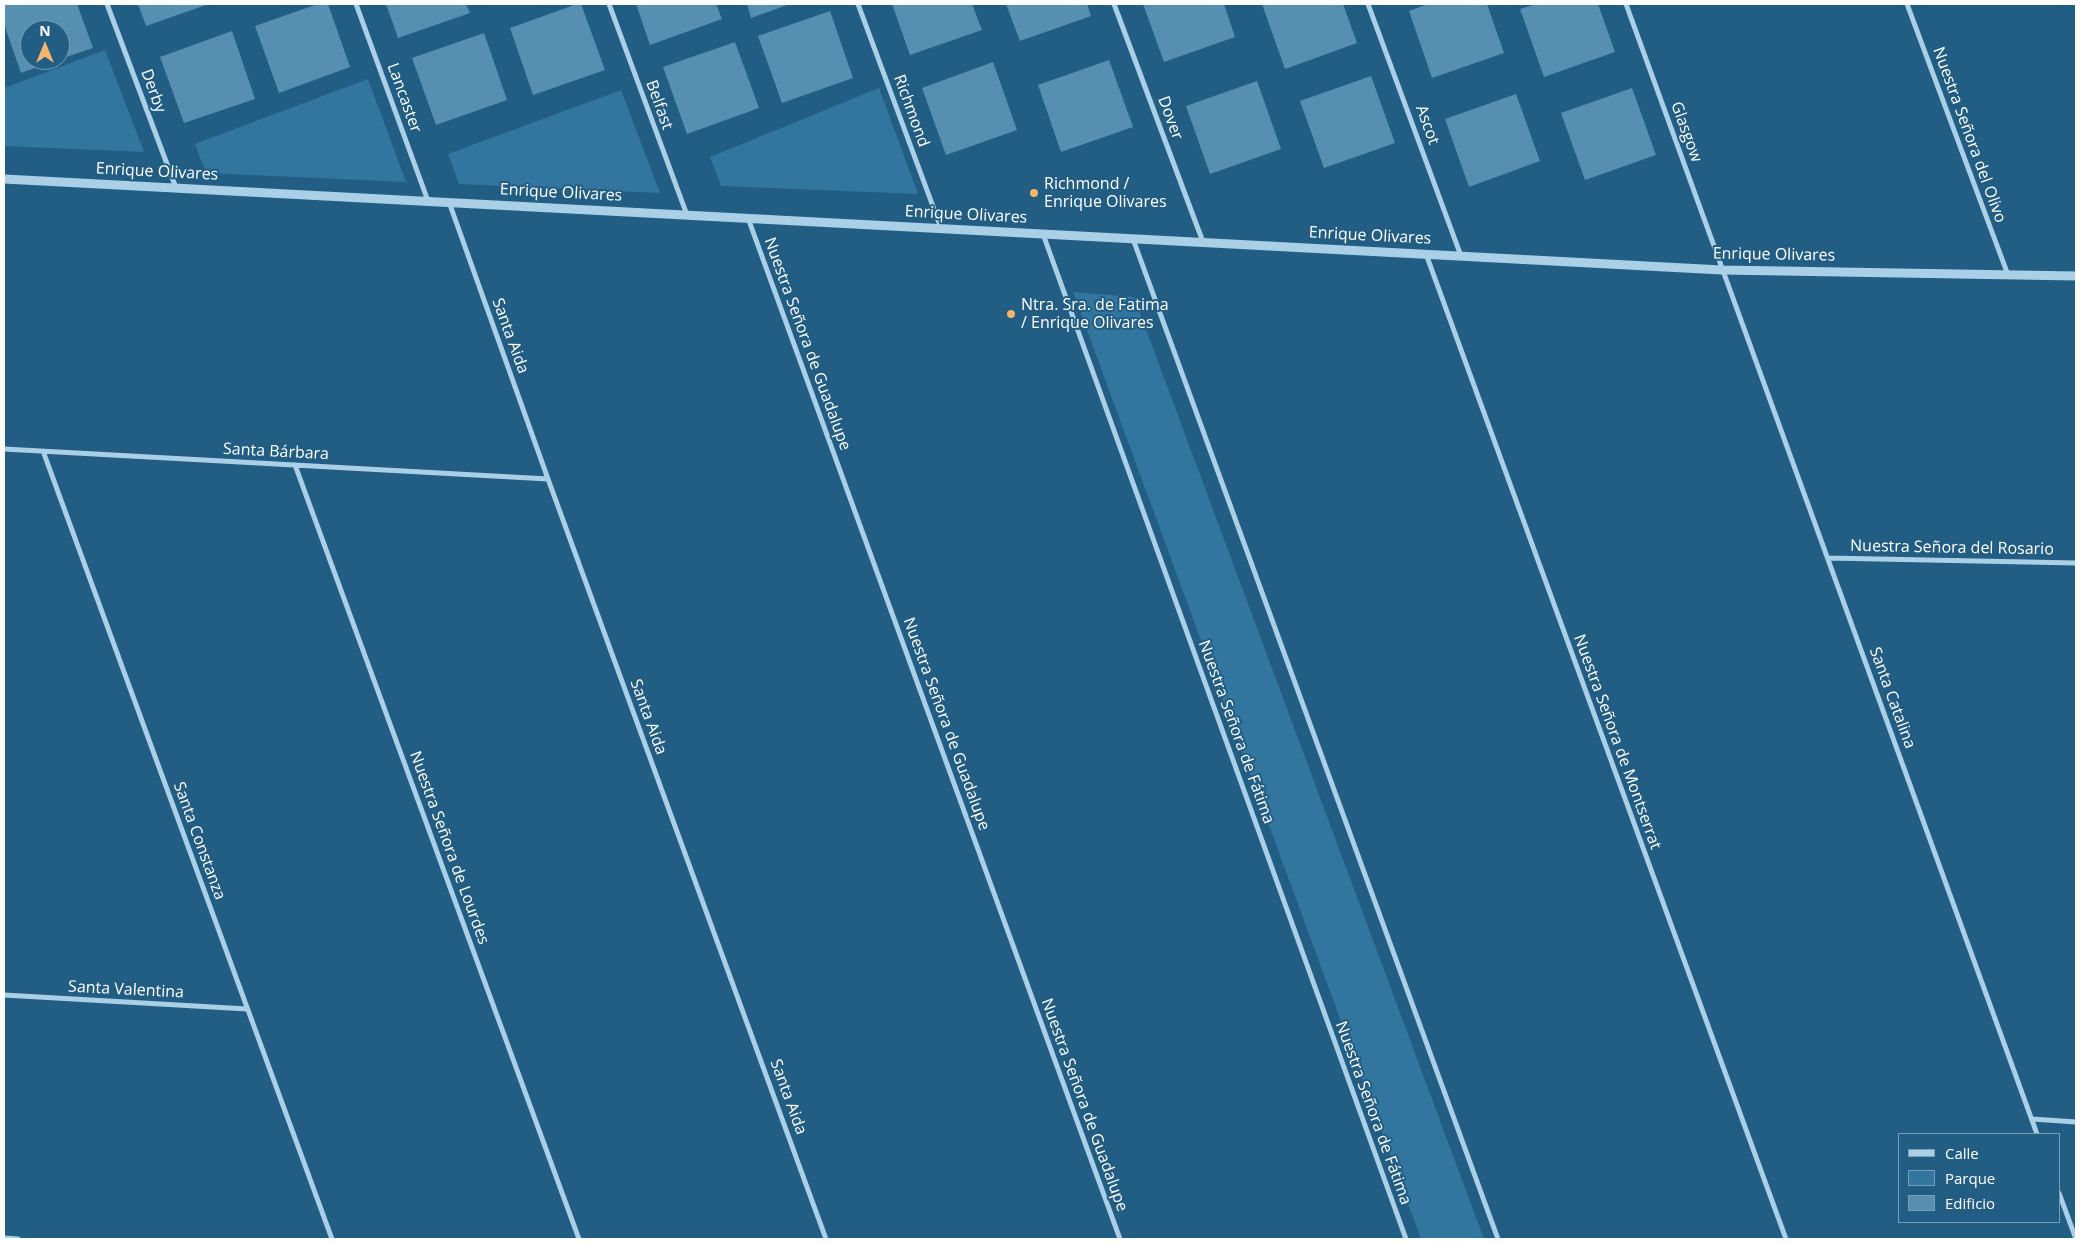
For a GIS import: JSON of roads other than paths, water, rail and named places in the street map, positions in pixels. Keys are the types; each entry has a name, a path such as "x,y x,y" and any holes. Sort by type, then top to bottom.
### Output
{"street":[{"name":"Derby","path":"107,4 176,188"},
{"name":"Lancaster","path":"356,4 428,201"},
{"name":"Belfast","path":"608,4 687,215"},
{"name":"Richmond","path":"858,4 941,228"},
{"name":"Dover","path":"1114,4 1203,242"},
{"name":"Ascot","path":"1368,4 1461,256"},
{"name":"Glasgow","path":"1626,4 1722,270"},
{"name":"Nuestra Señora del Olivo","path":"1907,4 2008,275"},
{"name":"Enrique Olivares","path":"4,179 1722,270 2076,276"},
{"name":"Santa Aida","path":"448,202 826,1239"},
{"name":"Nuestra Señora de Guadalupe","path":"748,218 1120,1239"},
{"name":"Nuestra Señora de Fátima","path":"1043,234 1406,1239"},
{"path":"1133,239 1498,1239"},
{"name":"Nuestra Señora de Montserrat","path":"1426,254 1786,1239"},
{"name":"Santa Catalina","path":"1722,270 2038,1133"},
{"name":"Santa Bárbara","path":"4,449 548,479"},
{"name":"Santa Constanza","path":"43,451 332,1239"},
{"name":"Nuestra Señora de Lourdes","path":"295,465 579,1239"},
{"name":"Nuestra Señora del Rosario","path":"1828,558 2076,563"},
{"name":"Santa Valentina","path":"4,995 247,1009"},
{"path":"2032,1119 2076,1122"},
{"path":"2060,1196 2076,1239"},
{"path":"4,1238 18,1239"}],"place":[{"name":"Richmond / Enrique Olivares","path":"1034,193"},
{"name":"Ntra. Sra. de Fatima / Enrique Olivares","path":"1011,314"}]}
